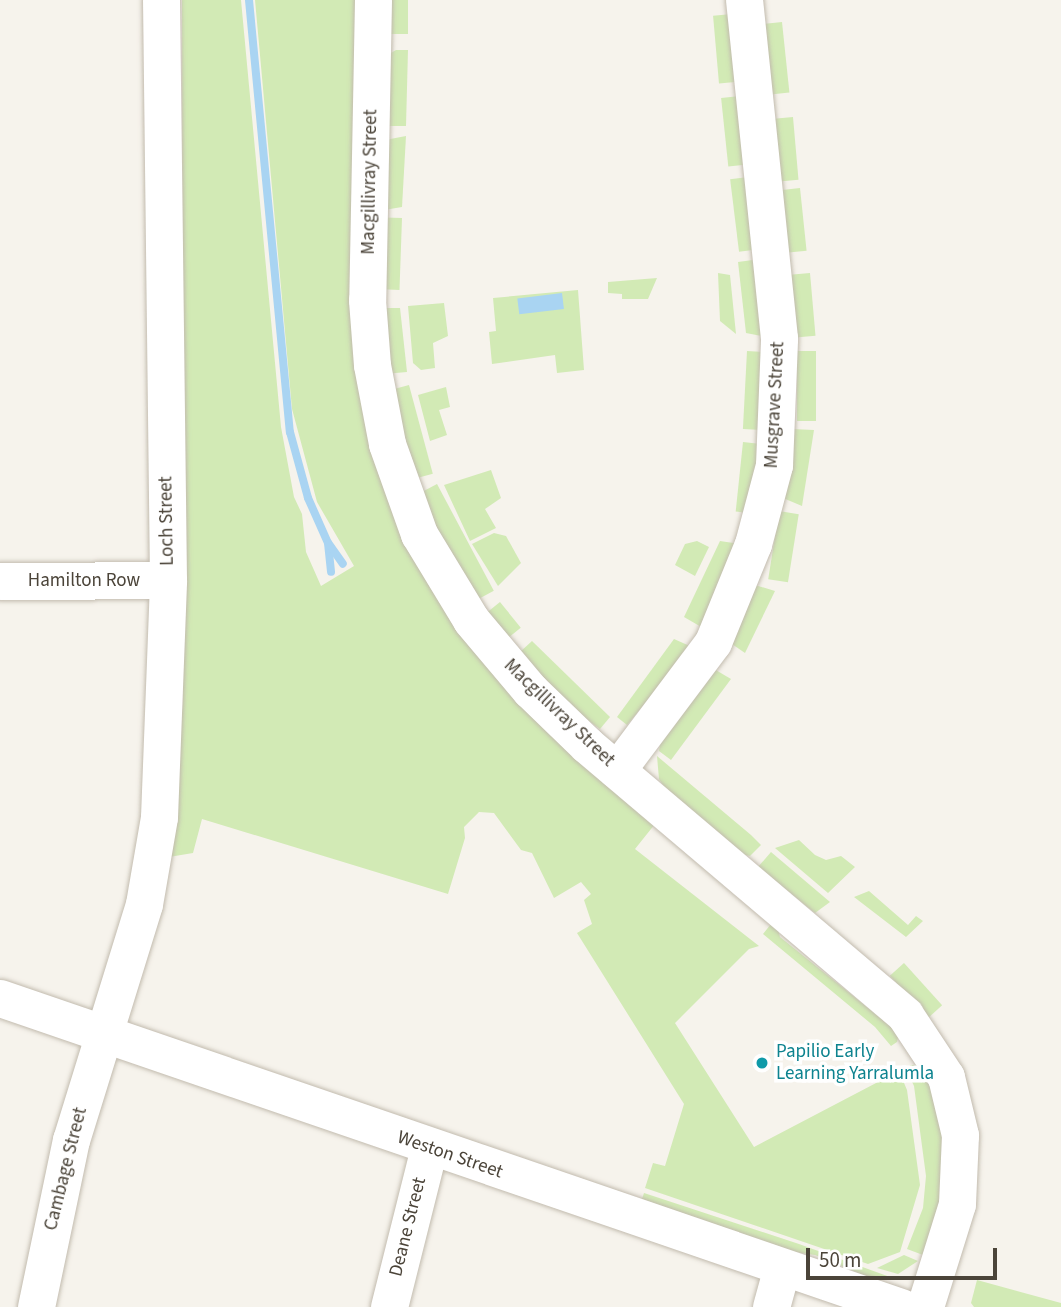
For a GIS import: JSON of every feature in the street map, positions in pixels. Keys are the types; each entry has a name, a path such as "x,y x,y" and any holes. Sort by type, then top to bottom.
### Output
{"street":[{"name":"Loch Street","path":"104,1034 144,904 159,817 168,580 161,0"},
{"name":"Macgillivray Street","path":"373,0 368,300 374,382 387,444 419,534 471,620 530,690 617,770 905,1015 946,1077 960,1135 957,1204 925,1307"},
{"name":"Musgrave Street","path":"617,770 712,642 753,544 774,465 779,338 744,0"},
{"name":"Hamilton Row","path":"0,581 168,580"},
{"name":"Weston Street","path":"0,998 429,1148 901,1307"},
{"name":"Cambage Street","path":"36,1307 71,1140 104,1034"},
{"name":"Deane Street","path":"390,1307 429,1148"},
{"path":"771,1307 782,1267"}],"green space":[{"path":"182,0 241,0 281,427 294,497 302,514 306,552 321,586 354,566 317,502 292,409 255,0 359,0 401,522 655,824 635,849 759,946 749,949 675,1023 754,1147 899,1071 907,1090 920,1185 900,1252 868,1264 645,1188 653,1163 665,1166 684,1104 577,933 592,924 584,900 591,894 581,882 554,898 532,853 521,850 494,813 479,812 464,827 465,838 448,894 202,819 193,853 169,857 183,700"},
{"path":"387,0 408,0 408,34 387,34"},
{"path":"732,14 738,82 719,83 713,16"},
{"path":"782,22 789,93 771,95 763,24"},
{"path":"396,50 408,50 406,126 388,126 389,54"},
{"path":"740,96 747,165 728,167 721,98"},
{"path":"793,117 798,180 780,181 774,119"},
{"path":"406,136 402,207 384,210 385,140"},
{"path":"748,177 757,249 739,252 730,179"},
{"path":"800,188 807,251 789,253 782,190"},
{"path":"385,217 402,218 399,290 382,289"},
{"path":"760,259 767,337 746,333 738,262"},
{"path":"718,273 730,275 736,334 720,321"},
{"path":"810,273 815,336 796,338 790,275"},
{"path":"657,278 648,299 622,299 622,294 608,293 608,282"},
{"path":"578,290 584,370 557,373 555,355 492,364 489,332 496,331 493,298"},
{"path":"444,303 448,336 433,343 435,368 421,370 413,363 408,306"},
{"path":"382,308 400,308 407,372 384,374"},
{"path":"747,351 766,352 762,430 743,429"},
{"path":"797,351 816,351 816,421 797,421"},
{"path":"409,385 433,474 412,480 388,391"},
{"path":"446,387 450,407 439,410 447,435 430,441 418,395"},
{"path":"792,429 814,430 802,506 783,498"},
{"path":"743,442 761,444 754,513 736,512"},
{"path":"491,470 501,498 485,509 496,528 470,541 444,485"},
{"path":"437,484 494,591 474,601 418,494"},
{"path":"779,511 799,514 788,582 768,579"},
{"path":"494,533 506,536 521,563 498,586 472,544"},
{"path":"697,541 709,547 695,576 675,565 685,544"},
{"path":"720,541 740,544 703,628 684,617"},
{"path":"755,585 775,591 745,653 729,642"},
{"path":"500,602 521,628 505,640 484,615"},
{"path":"674,639 692,647 627,725 617,717"},
{"path":"532,641 610,717 600,729 553,694 520,652"},
{"path":"714,669 731,679 671,760 659,751 661,739"},
{"path":"657,756 761,845 750,856 741,854 666,790 659,779"},
{"path":"799,840 815,855 826,860 841,856 855,867 828,893 775,848"},
{"path":"771,852 830,902 815,913 758,867"},
{"path":"869,891 908,925 916,916 923,921 906,937 854,897"},
{"path":"775,919 780,937 899,1033 897,1042 891,1046 875,1027 763,934"},
{"path":"904,963 942,1005 928,1018 890,976"},
{"path":"905,1067 923,1067 941,1114 944,1196 923,1255 907,1249 923,1208 926,1176 914,1086"},
{"path":"644,1193 890,1277 868,1277 815,1255 788,1251 642,1199"},
{"path":"904,1255 918,1261 898,1274 877,1268"},
{"path":"977,1280 1061,1303 1061,1307 974,1307 971,1303"}],"water":[{"path":"562,293 564,309 519,314 517,298"}],"waterway":[{"path":"249,0 290,432 308,498 328,543 331,572"},
{"path":"329,544 343,564"}],"place":[{"name":"Papilio Early Learning Yarralumla","path":"762,1063"}]}
